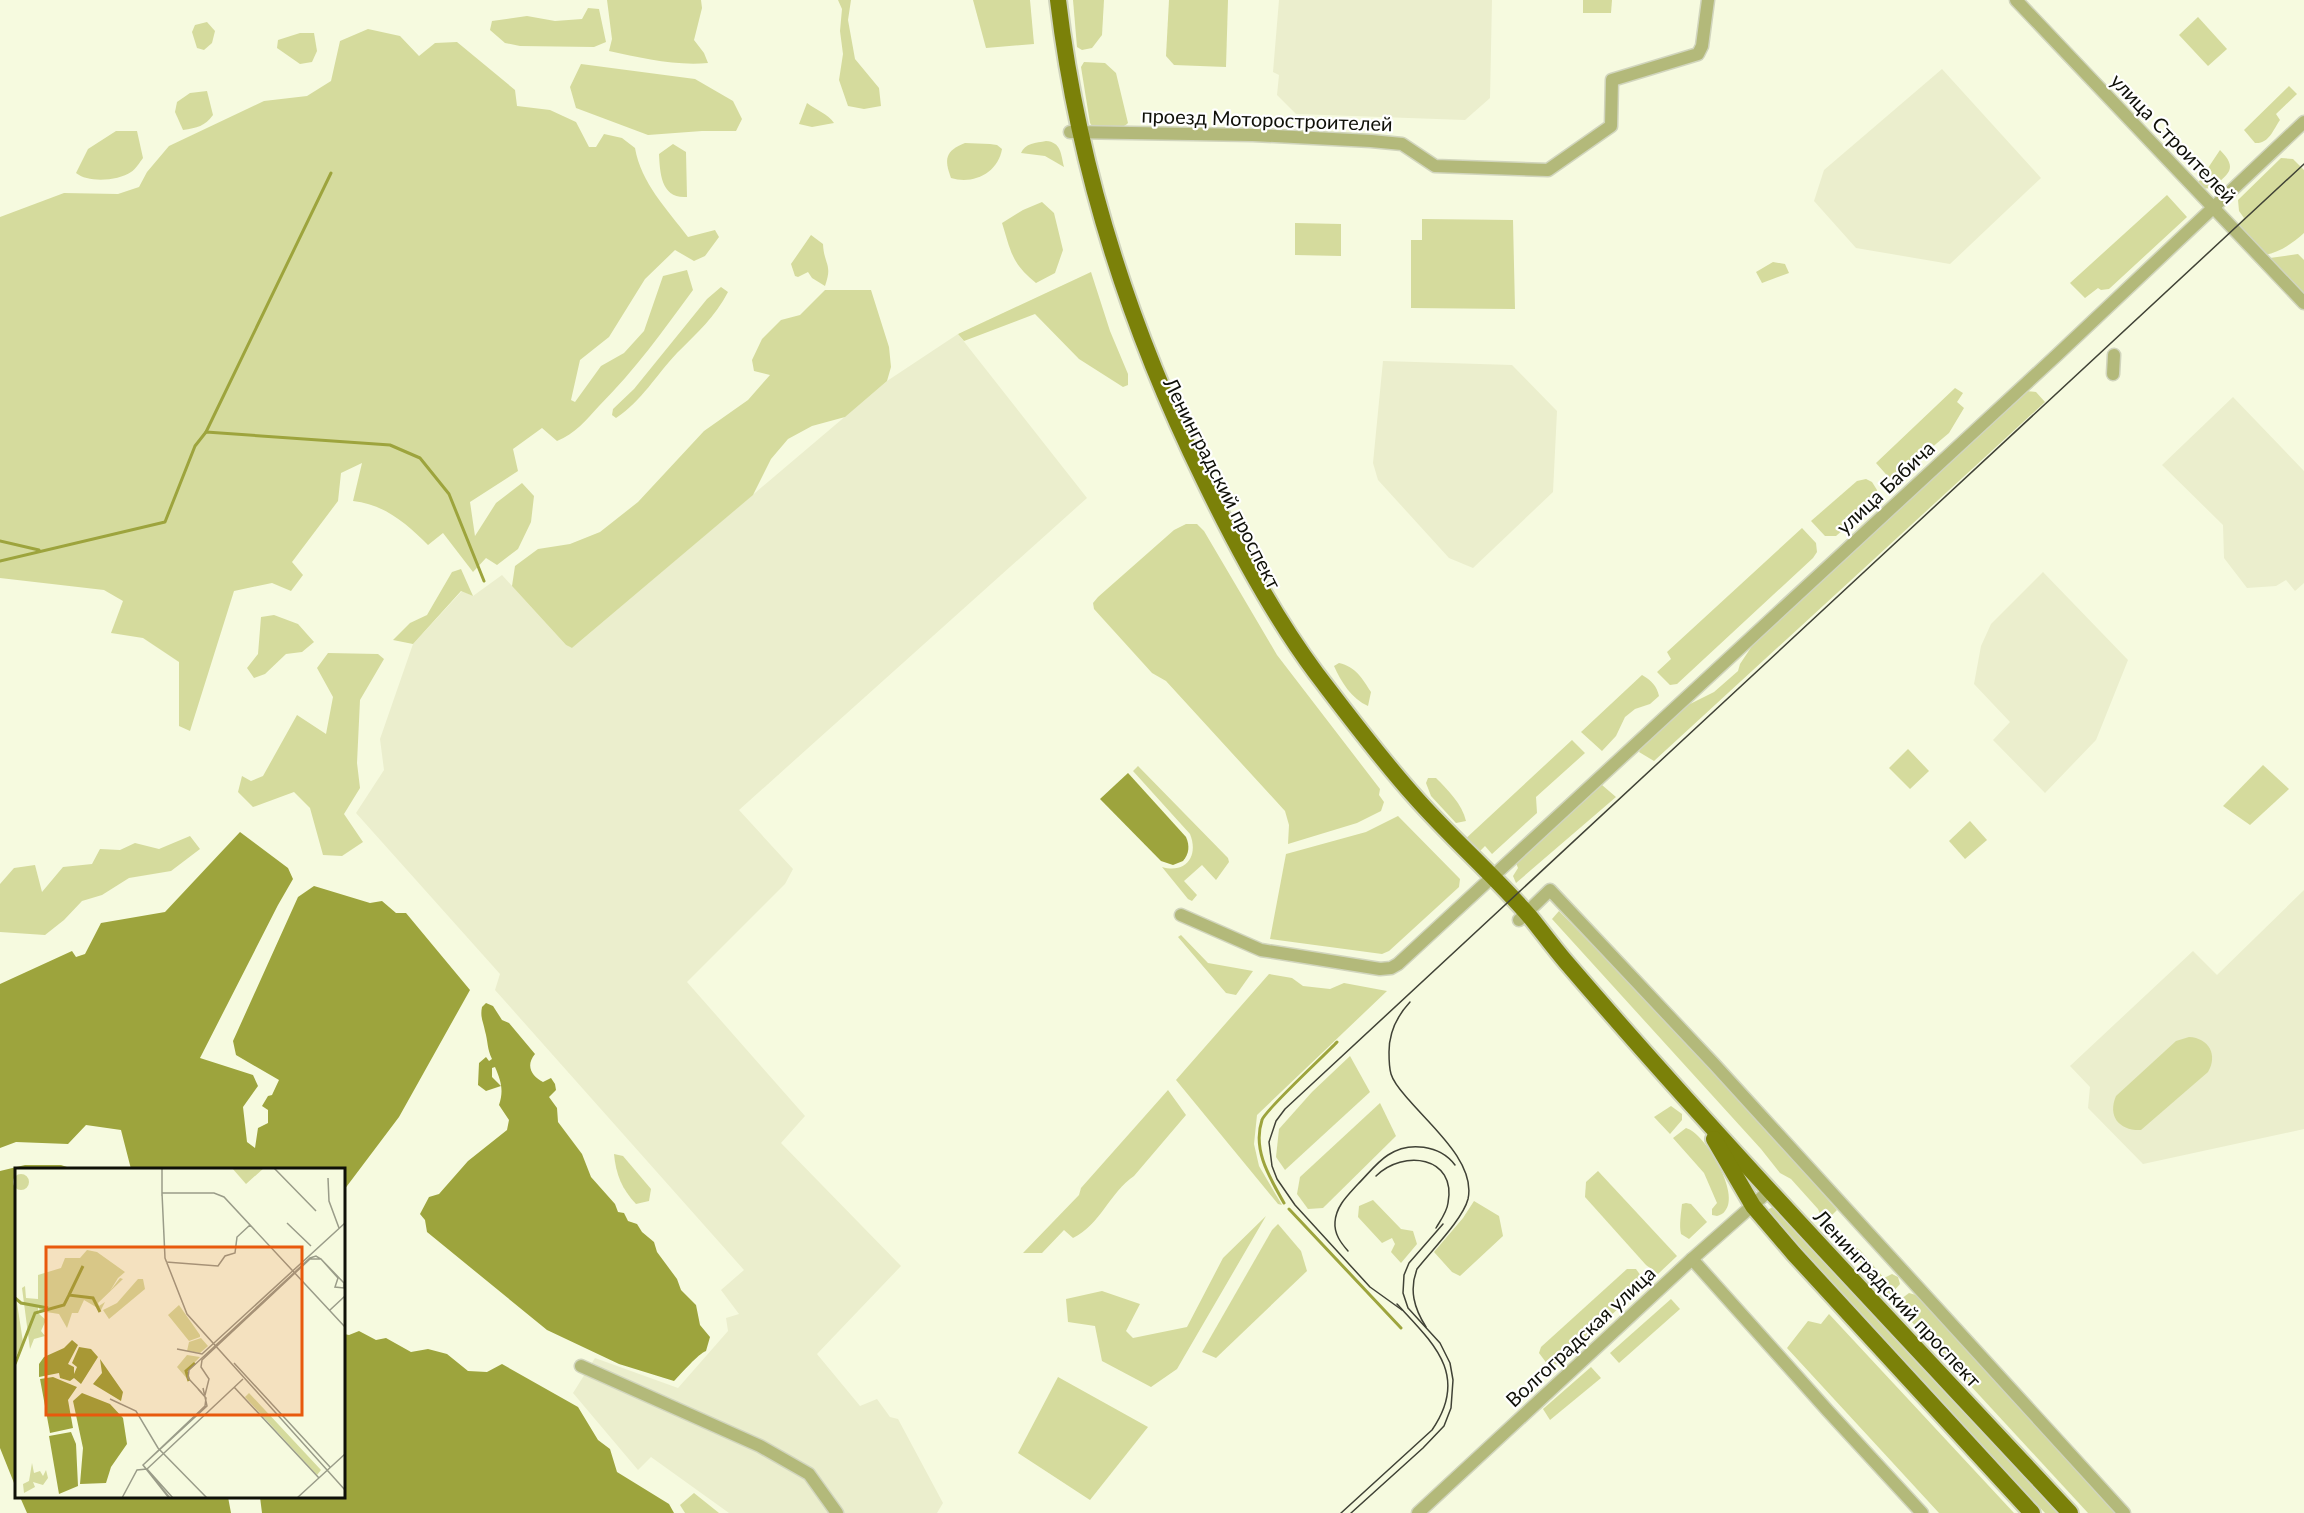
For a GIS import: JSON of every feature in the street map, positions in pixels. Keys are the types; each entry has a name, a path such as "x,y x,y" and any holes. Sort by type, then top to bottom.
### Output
{"main road":[{"name":"Ленинградский проспект","path":"1050,0 1056,56 1074,132 1116,268 1137,327 1183,437 1241,551 1272,605 1315,671 1412,793 1487,881 1563,959 1770,1190 2070,1513"},
{"name":"Ленинградский проспект","path":"1058,0 1074,132"},
{"name":"Ленинградский проспект","path":"1697,1110 1753,1206 2032,1513"}],"street":[{"name":"проезд Моторостроителей","path":"1074,132 1252,135 1402,144 1435,166 1548,170 1611,126 1612,80 1698,54 1702,46 1708,0"},
{"name":"улица Строителей","path":"2016,0 2304,303"},
{"name":"улица Бабича","path":"1181,915 1245,944 1272,953 1376,969 1391,968 1402,961 2029,381 2304,123"},
{"path":"2113,374 2114,355"},
{"path":"1523,916 1550,890 1714,1065 2124,1513"},
{"name":"Волгоградская улица","path":"1418,1513 1692,1259 1770,1190"},
{"path":"1692,1259 1828,1412 1922,1513"},
{"path":"581,1366 770,1451 809,1474 837,1513"}],"shaded area":[{"path":"607,0 701,0 702,8 694,40 708,63 646,59 609,51 612,39"},
{"path":"838,0 851,0 848,20 855,59 879,88 881,106 864,109 848,106 839,80 843,54 840,31 842,9"},
{"path":"973,0 1030,0 1034,44 986,48"},
{"path":"1073,0 1104,0 1102,35 1092,48 1082,50 1077,47"},
{"path":"1169,0 1228,0 1226,67 1174,65 1166,56"},
{"path":"1279,0 1492,0 1490,98 1465,120 1296,114 1277,95 1279,75 1273,72"},
{"path":"1583,0 1612,0 1611,13 1583,13"},
{"path":"588,8 599,9 606,42 594,47 520,46 505,43 490,30 492,21 527,16 555,21 582,19"},
{"path":"2198,17 2227,49 2208,66 2179,35"},
{"path":"207,22 215,31 212,43 204,50 197,48 192,32 195,25"},
{"path":"368,29 400,36 419,56 435,43 457,42 515,90 517,106 550,110 576,122 589,147 596,147 604,134 622,138 635,148 638,161 649,184 688,237 715,230 719,237 705,256 694,261 675,250 645,279 609,337 580,360 571,400 575,402 601,366 624,353 644,331 663,276 687,270 693,290 648,350 612,392 569,435 557,441 542,428 513,449 518,471 470,502 475,536 496,503 522,483 534,496 531,522 518,549 497,565 486,558 473,572 443,533 428,545 394,516 375,506 353,501 362,463 341,473 338,501 292,562 303,575 291,591 272,583 234,591 190,731 179,726 179,662 143,638 111,633 123,601 104,590 0,578 0,217 64,193 118,194 139,187 147,172 169,146 264,101 307,96 331,81 340,41"},
{"path":"300,33 314,33 317,51 312,62 300,64 277,48 278,40"},
{"path":"1084,62 1105,63 1116,73 1128,123 1124,126 1112,128 1092,126 1090,123 1081,67"},
{"path":"581,64 695,79 733,101 742,119 736,131 648,135 576,108 570,87"},
{"path":"1942,69 2041,178 1950,264 1856,248 1814,201 1824,170"},
{"path":"2289,86 2297,94 2276,114 2280,120 2270,136 2260,143 2255,143 2244,130"},
{"path":"207,91 213,115 200,126 183,130 175,112 177,102 190,93"},
{"path":"807,103 834,123 812,127 799,124"},
{"path":"116,131 137,131 143,158 134,170 119,177 103,180 88,178 76,173 88,149"},
{"path":"1046,141 1057,146 1064,167 1045,156 1021,153 1028,145"},
{"path":"965,143 997,145 1002,149 1000,157 990,171 976,178 959,180 951,178 947,166 948,156 953,149"},
{"path":"673,144 686,152 687,197 672,194 661,176 659,154"},
{"path":"2220,150 2229,162 2227,175 2212,188 2199,189 2196,186"},
{"path":"2281,158 2293,159 2304,170 2304,233 2286,247 2265,255 2238,225 2244,218 2239,211 2238,200"},
{"path":"2167,195 2187,217 2109,289 2098,288 2085,298 2070,283"},
{"path":"1042,202 1054,213 1063,250 1055,273 1036,283 1017,263 1010,250 1002,223"},
{"path":"1422,219 1513,220 1515,309 1411,308 1411,240 1422,240"},
{"path":"1295,223 1341,224 1341,256 1295,255"},
{"path":"811,235 823,244 828,269 825,286 812,278 808,272 798,277 795,276 791,264"},
{"path":"2298,254 2304,260 2304,293 2270,258"},
{"path":"1773,262 1785,264 1789,273 1762,283 1756,272"},
{"path":"1091,272 1110,331 1128,374 1128,385 1123,387 1079,359 1035,314 964,341 958,334"},
{"path":"721,287 728,292 711,317 669,361 634,404 616,418 612,415 613,409 634,389 707,299"},
{"path":"825,290 871,290 889,347 891,367 887,381 845,417 812,426 788,439 771,459 753,495 572,648 566,645 512,586 515,566 538,549 570,544 600,532 638,502 704,431 748,400 770,375 754,371 752,360 762,339 781,320 800,315"},
{"path":"958,334 1087,498 739,810 793,869 785,884 687,982 805,1116 781,1143 901,1266 817,1354 860,1406 877,1399 890,1417 898,1419 943,1503 937,1513 729,1513 651,1457 638,1470 573,1393 595,1358 678,1388 728,1331 726,1318 739,1314 721,1290 744,1270 495,990 500,974 356,813 384,770 380,739 413,644 462,591 473,596 502,575 566,645 572,648 887,381"},
{"path":"1383,361 1512,365 1557,411 1553,492 1473,568 1449,558 1378,480 1373,463"},
{"path":"1955,388 1963,393 1957,402 1964,408 1949,433 1892,481 1876,463"},
{"path":"2026,391 2036,392 2045,402 1654,761 1639,752 1686,706 1714,692 1738,671 1754,643"},
{"path":"2233,397 2304,471 2304,583 2295,591 2286,580 2276,586 2247,588 2224,558 2223,525 2162,465"},
{"path":"1866,479 1872,482 1877,490 1874,503 1836,536 1825,536 1811,521 1857,481"},
{"path":"1186,524 1197,524 1204,531 1277,655 1380,789 1379,795 1384,802 1381,811 1357,823 1288,844 1289,825 1285,811 1166,681 1152,673 1094,609 1093,603 1098,597 1174,530"},
{"path":"1802,528 1816,543 1817,552 1813,558 1677,684 1670,685 1657,672 1671,659 1667,652"},
{"path":"461,569 473,596 461,591 413,644 393,640 410,623 427,615 452,572"},
{"path":"2043,572 2128,660 2096,740 2045,793 1993,740 2010,722 1974,684 1981,646 1991,624"},
{"path":"274,615 298,624 314,642 302,652 286,654 265,674 254,678 247,668 258,654 261,617"},
{"path":"328,653 378,654 384,659 360,700 357,763 360,788 344,814 363,842 342,856 323,855 310,808 294,792 253,807 238,792 242,776 251,781 263,776 297,715 326,734 333,697 317,668"},
{"path":"1339,663 1354,670 1365,682 1371,692 1368,706 1357,699 1344,684 1334,666"},
{"path":"1642,675 1653,684 1659,696 1650,704 1635,709 1625,717 1616,736 1602,751 1581,732"},
{"path":"1572,740 1585,753 1536,797 1537,813 1492,854 1485,846 1475,856 1462,842"},
{"path":"1908,749 1929,771 1910,789 1889,768"},
{"path":"2263,765 2289,789 2250,825 2223,806"},
{"path":"1138,766 1228,858 1229,862 1216,880 1202,865 1184,881 1197,895 1192,901 1162,867 1178,868 1188,861 1193,849 1190,834 1133,771"},
{"path":"1128,773 1186,837 1188,850 1183,861 1173,865 1161,861 1100,799"},
{"path":"1428,778 1436,778 1450,792 1466,821 1456,823 1431,796 1426,783"},
{"path":"1602,785 1616,797 1516,883 1513,876 1518,868 1516,863"},
{"path":"1398,816 1460,879 1459,887 1389,951 1382,954 1270,939 1286,854 1366,832"},
{"path":"1970,821 1987,840 1965,859 1949,841"},
{"path":"240,832 288,868 293,879 200,1058 253,1075 258,1086 243,1107 247,1142 255,1148 258,1128 268,1123 268,1110 262,1106 268,1096 272,1095 279,1080 236,1055 233,1041 298,897 314,886 370,903 382,901 396,913 406,913 470,990 399,1117 345,1189 345,1168 131,1168 121,1130 86,1125 68,1144 16,1142 0,1148 0,984 72,951 76,957 85,954 101,923 165,912"},
{"path":"190,836 200,849 171,871 129,878 102,895 82,901 64,920 45,935 0,932 0,884 14,868 35,865 42,892 63,867 92,864 100,849 120,850 135,843 159,849"},
{"path":"2304,890 2304,1129 2143,1164 2088,1108 2090,1087 2070,1066 2193,951 2217,975"},
{"path":"1559,911 1711,1067 1837,1210 1824,1223 1818,1209 1791,1179 1780,1173 1761,1149 1552,919"},
{"path":"1181,935 1208,963 1253,971 1236,995 1226,993 1178,937"},
{"path":"1269,974 1292,978 1303,986 1330,989 1344,983 1387,991 1257,1115 1254,1144 1259,1166 1282,1205 1278,1204 1176,1080"},
{"path":"486,1003 493,1006 502,1020 509,1023 535,1054 530,1063 531,1070 543,1082 551,1078 555,1084 556,1090 549,1097 557,1108 558,1122 582,1154 591,1177 615,1204 618,1212 624,1213 628,1221 637,1224 642,1232 654,1242 657,1252 677,1279 681,1290 696,1305 700,1325 710,1337 706,1351 674,1381 619,1364 547,1330 427,1232 425,1220 420,1214 429,1197 439,1194 468,1161 507,1130 509,1120 499,1105 501,1086 486,1091 478,1085 479,1063 486,1057 489,1061 492,1059 482,1007","holes":["495,1067 501,1086 492,1077 492,1068"]},
{"path":"2189,1037 2202,1040 2210,1049 2212,1060 2208,1072 2141,1130 2121,1125 2114,1116 2116,1096 2176,1041"},
{"path":"1350,1056 1370,1092 1285,1170 1276,1157 1279,1129 1312,1092"},
{"path":"1168,1090 1186,1115 1134,1176 1118,1190 1091,1225 1073,1238 1064,1230 1042,1253 1023,1253 1079,1195 1081,1188"},
{"path":"1380,1103 1396,1136 1323,1208 1308,1209 1297,1194 1300,1177"},
{"path":"1671,1106 1682,1114 1682,1120 1670,1134 1654,1117"},
{"path":"1686,1128 1694,1132 1711,1152 1725,1179 1729,1203 1725,1211 1717,1216 1712,1215 1712,1209 1717,1203 1704,1173 1673,1138"},
{"path":"614,1154 623,1156 651,1189 649,1201 636,1204 627,1193 616,1169"},
{"path":"25,1165 61,1165 70,1168 15,1168 15,1486 0,1448 0,1171"},
{"path":"1598,1171 1677,1256 1658,1274 1646,1265 1585,1197 1586,1182"},
{"path":"1373,1200 1401,1229 1413,1231 1417,1244 1401,1263 1391,1252 1395,1244 1392,1238 1382,1243 1358,1217 1359,1206"},
{"path":"1474,1201 1499,1216 1503,1236 1460,1276 1452,1272 1434,1252 1463,1218"},
{"path":"1682,1204 1691,1204 1707,1222 1689,1239 1680,1231"},
{"path":"1773,1207 2058,1513 2045,1513 1796,1245 1769,1213 1769,1209"},
{"path":"1266,1216 1177,1369 1151,1387 1102,1361 1095,1326 1068,1322 1066,1299 1102,1291 1140,1304 1126,1331 1133,1338 1187,1327 1223,1258"},
{"path":"1278,1224 1301,1251 1307,1271 1216,1358 1202,1352 1272,1230"},
{"path":"1847,1242 1860,1250 1884,1278 1892,1274 1898,1277 1900,1284 1891,1294 1879,1288"},
{"path":"1627,1269 1636,1269 1646,1283 1558,1364 1548,1365 1539,1353 1541,1347"},
{"path":"1909,1293 1916,1295 2117,1513 2088,1513 1898,1307 1901,1299"},
{"path":"1671,1299 1680,1309 1619,1363 1610,1353"},
{"path":"1829,1314 2014,1513 1939,1513 1787,1348 1808,1321 1821,1324"},
{"path":"359,1331 376,1340 386,1338 411,1352 428,1349 447,1354 468,1371 487,1372 502,1364 578,1407 598,1440 610,1449 617,1472 669,1504 674,1513 262,1513 260,1498 345,1498 345,1334"},
{"path":"1591,1367 1601,1378 1550,1420 1543,1409"},
{"path":"1058,1377 1148,1427 1090,1500 1018,1453"},
{"path":"694,1493 719,1513 685,1513 680,1505"},
{"path":"20,1498 228,1498 231,1513 27,1513"}],"waterway":[{"path":"206,432 331,173"},
{"path":"0,561 165,522 195,446 206,432 390,445 420,458 449,494 484,581"},
{"path":"0,541 39,550"},
{"path":"1284,1203 1268,1174 1261,1153 1259,1142 1262,1120 1337,1042"},
{"path":"1289,1209 1401,1328"}],"tram line":[{"path":"1402,1310 1370,1287 1295,1205 1277,1179 1272,1166 1269,1142 1276,1121 1285,1109 2304,164"},
{"path":"1410,1002 1401,1013 1390,1038 1391,1074 1401,1091 1450,1146 1459,1159 1469,1185 1468,1199 1460,1216 1417,1269 1413,1284 1414,1299 1418,1313 1426,1327"},
{"path":"1348,1251 1337,1234 1336,1216 1350,1192 1384,1158 1405,1148 1424,1147 1441,1153 1455,1165"},
{"path":"1376,1176 1387,1167 1413,1160 1426,1162 1436,1167 1444,1175 1449,1187 1447,1206 1436,1228"},
{"path":"1351,1513 1444,1426 1451,1408 1453,1380 1450,1363 1440,1343 1408,1308 1403,1293 1404,1275 1409,1263 1443,1224"},
{"path":"1341,1513 1432,1430 1443,1410 1448,1393 1447,1376 1434,1347 1397,1304"}]}
